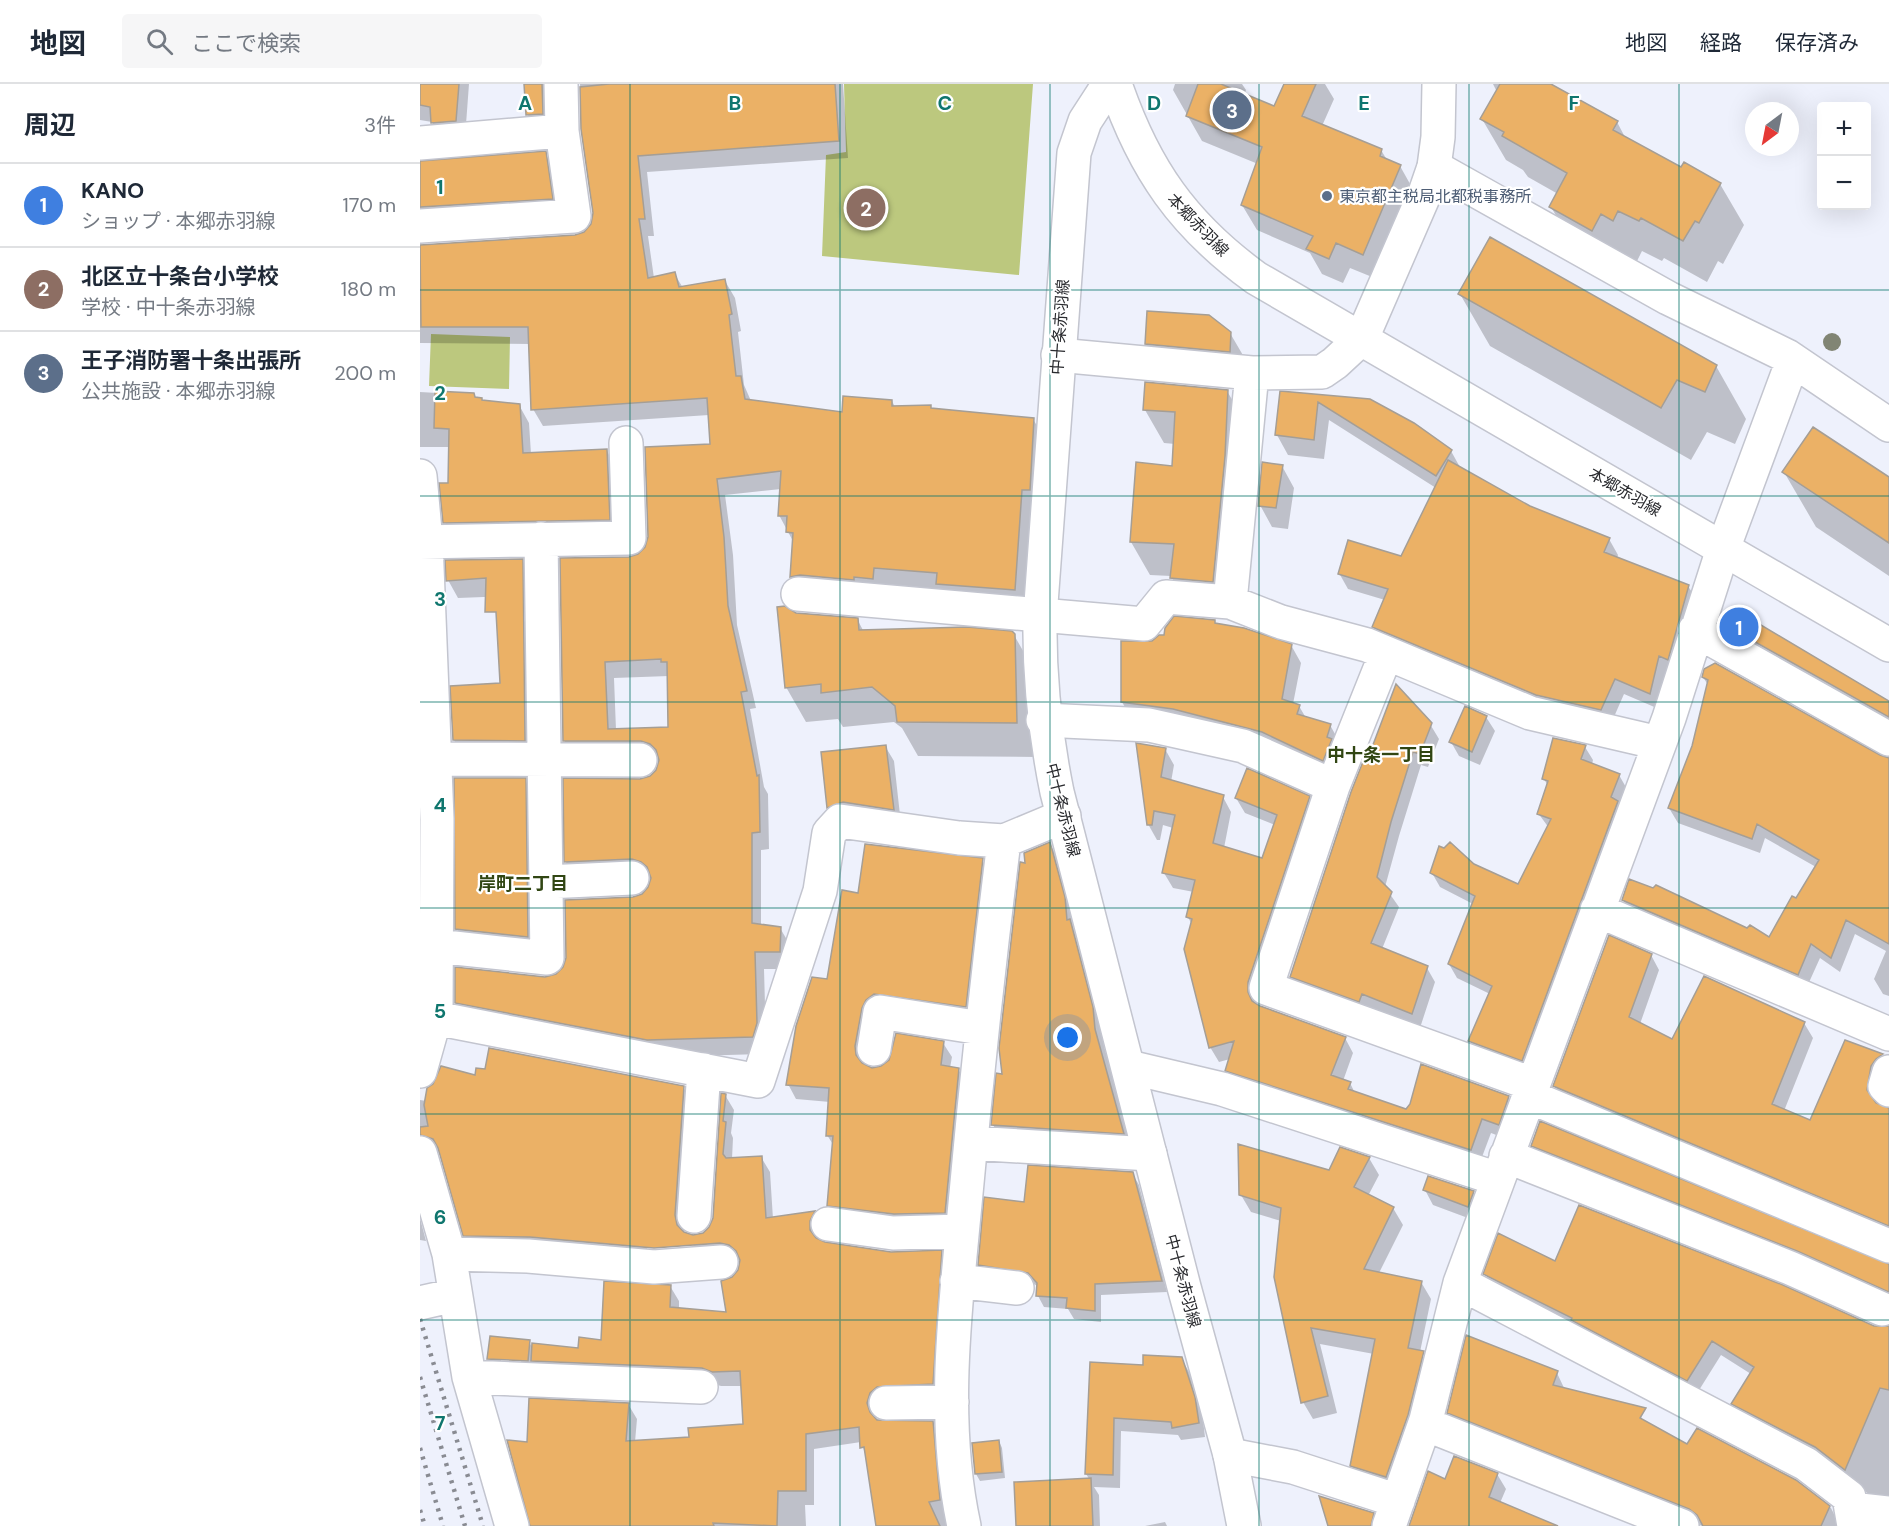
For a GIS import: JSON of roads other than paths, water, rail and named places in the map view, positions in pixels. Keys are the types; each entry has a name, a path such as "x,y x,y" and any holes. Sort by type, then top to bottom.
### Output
{"street":[{"path":"420,226 574,216 562,131 561,84"},
{"name":"中十条赤羽線","path":"1109,84 1085,121 1074,153 1040,617 1039,669 1043,720 1064,816 1230,1455 1244,1526"},
{"name":"本郷赤羽線","path":"1115,84 1149,165 1165,191 1207,239 1257,278 1889,645"},
{"path":"1058,355 1252,373 1322,372 1335,363 1362,338 1425,193 1434,167 1438,137 1439,84"},
{"path":"420,143 562,131"},
{"path":"1434,167 1668,298 1793,360 1889,425"},
{"path":"1230,1455 1293,1467 1393,1514 1425,1424 1460,1283 1659,743 1723,549 1793,360"},
{"path":"1230,602 1252,373"},
{"path":"423,542 629,538 626,443"},
{"path":"420,476 427,708 436,759 428,818 436,946 435,1018 420,1071"},
{"path":"436,946 547,958 541,539"},
{"path":"798,594 1040,617 1143,624 1166,597 1230,602 1281,622 1367,645 1530,713 1659,743"},
{"path":"1695,630 1889,739"},
{"path":"1386,654 1333,786 1266,988 1530,1090 1889,1246"},
{"path":"1043,720 1149,725 1242,746 1333,786"},
{"path":"436,759 640,760"},
{"path":"435,1018 758,1081 820,891 829,833 840,821 959,838 1004,841 1064,816"},
{"path":"964,1526 955,1465 952,1343 981,1028 1004,841"},
{"path":"546,882 632,878"},
{"path":"1597,910 1889,1034"},
{"path":"874,1049 880,1012 981,1028"},
{"path":"1129,1067 1222,1089 1502,1167 1790,1268 1882,1309"},
{"path":"694,1216 704,1070"},
{"path":"1889,1072 1885,1086 1889,1090"},
{"path":"971,1143 1150,1154"},
{"path":"420,1153 449,1254 469,1377 512,1526"},
{"path":"828,1224 893,1233 962,1231"},
{"path":"449,1254 528,1256 654,1267 721,1262"},
{"path":"957,1281 1017,1288"},
{"path":"1460,1283 1806,1464 1849,1497 1852,1518 1889,1513"},
{"path":"420,1303 455,1295"},
{"path":"469,1377 701,1387"},
{"path":"886,1403 952,1402"},
{"path":"1425,1424 1682,1526"}],"railway":[{"path":"420,1319 483,1526"},
{"path":"420,1377 465,1526"},
{"path":"420,1448 443,1526"},
{"path":"420,1510 425,1526"}],"place":[{"name":"王子消防署十条出張所","path":"1232,110"},
{"name":"東京都主税局北都税事務所","path":"1327,196"},
{"name":"北区立十条台小学校","path":"866,208"},
{"name":"KANO","path":"1739,627"}],"district":[{"name":"中十条一丁目","path":"1381,755"},
{"name":"岸町二丁目","path":"523,884"}]}
